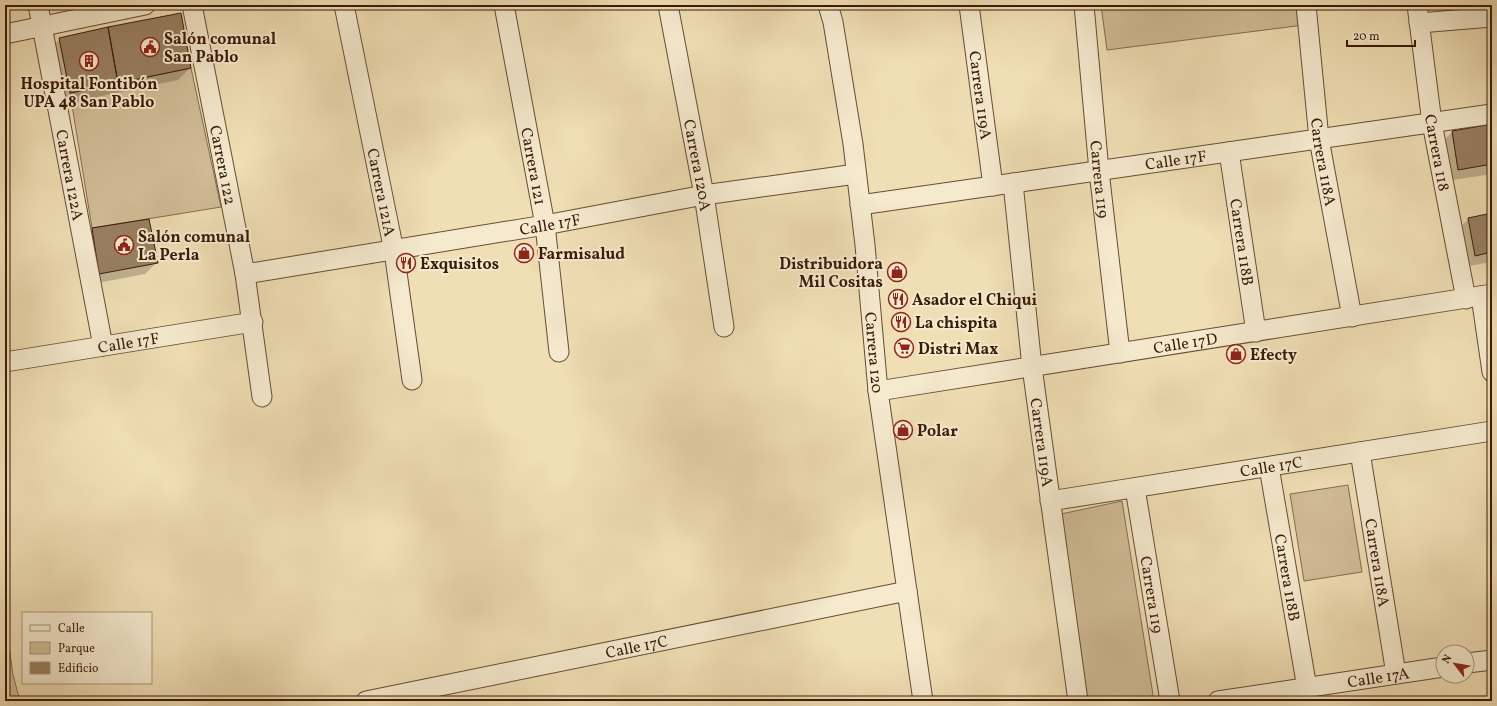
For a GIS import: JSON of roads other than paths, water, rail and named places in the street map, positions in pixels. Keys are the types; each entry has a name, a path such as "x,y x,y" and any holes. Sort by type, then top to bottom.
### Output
{"street":[{"name":"Carrera 122A","path":"38,5 104,346"},
{"path":"5,34 145,5"},
{"name":"Carrera 122","path":"192,5 245,274 253,322 262,396"},
{"name":"Carrera 121A","path":"344,5 394,251 412,380"},
{"name":"Carrera 121","path":"504,5 545,225 559,352"},
{"name":"Carrera 120A","path":"668,5 704,195 724,326"},
{"name":"Carrera 120","path":"828,5 833,22 853,144 878,391 923,701"},
{"name":"Carrera 119A","path":"969,5 993,186"},
{"name":"Carrera 119","path":"1084,5 1099,171 1120,353"},
{"name":"Carrera 118A","path":"1306,5 1319,139 1352,317"},
{"path":"1418,14 1492,17"},
{"name":"Carrera 118","path":"1418,14 1432,123 1480,296 1492,372"},
{"name":"Calle 17F","path":"860,205 1492,114"},
{"name":"Carrera 118B","path":"1229,152 1256,332"},
{"name":"Calle 17F","path":"245,274 394,251 545,225 704,195 856,174"},
{"name":"Carrera 119A","path":"1013,183 1032,367 1078,701"},
{"name":"Calle 17D","path":"878,391 1480,296"},
{"name":"Calle 17F","path":"5,362 253,322"},
{"name":"Calle 17C","path":"1050,501 1492,431"},
{"name":"Carrera 118A","path":"1360,452 1396,674"},
{"name":"Carrera 118B","path":"1269,466 1307,688"},
{"name":"Carrera 119","path":"1135,488 1170,701"},
{"name":"Calle 17C","path":"366,701 907,592"},
{"path":"1475,662 1492,660"},
{"name":"Calle 17A","path":"1218,701 1435,668"}],"place":[{"name":"Salón comunal San Pablo","path":"150,47"},
{"name":"Hospital Fontibón UPA 48 San Pablo","path":"89,61"},
{"name":"Salón comunal La Perla","path":"124,245"},
{"name":"Farmisalud","path":"524,253"},
{"name":"Exquisitos","path":"406,263"},
{"name":"Distribuidora Mil Cositas","path":"897,272"},
{"name":"Asador el Chiqui","path":"898,299"},
{"name":"La chispita","path":"901,322"},
{"name":"Distri Max","path":"904,348"},
{"name":"Efecty","path":"1236,354"},
{"name":"Polar","path":"903,430"}]}
